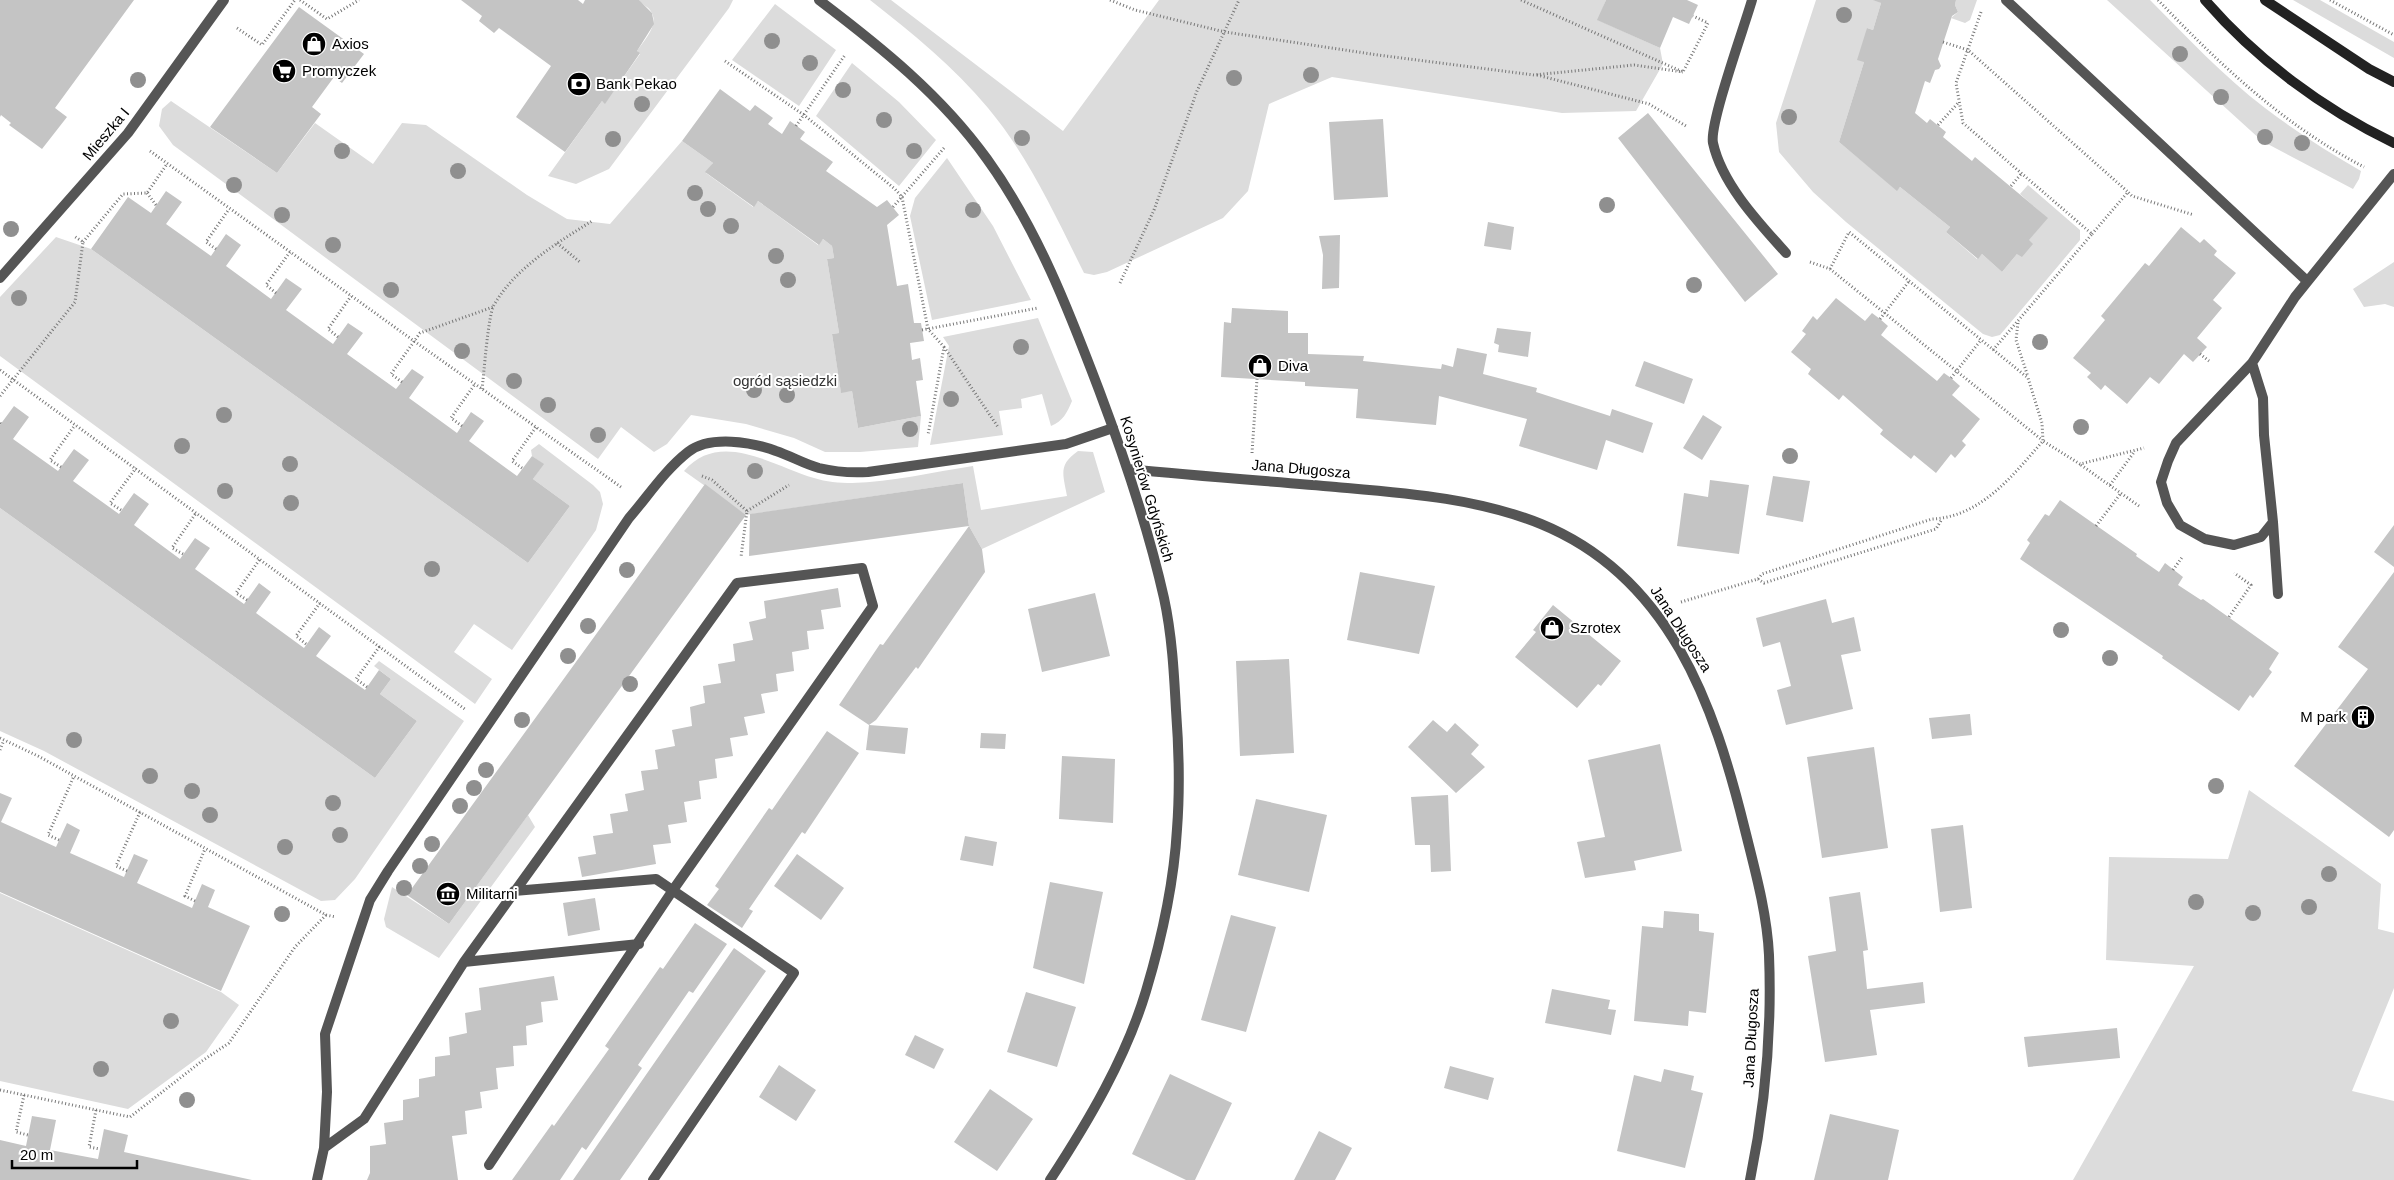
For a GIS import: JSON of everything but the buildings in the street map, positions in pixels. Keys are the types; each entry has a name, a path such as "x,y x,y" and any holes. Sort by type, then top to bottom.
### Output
{"street":[{"name":"Mieszka I","path":"0,278 128,133 224,0"},
{"name":"Kosynierów Gdyńskich","path":"819,0 888,53 937,99 986,157 1012,196 1032,233 1063,301 1114,428 1148,529 1165,603 1174,676 1178,746 1177,831 1165,914 1145,994 1117,1063 1073,1146 1050,1180"},
{"path":"1752,0 1717,114 1713,142 1730,185 1756,220 1786,253"},
{"path":"2006,0 2307,282"},
{"path":"2205,0 2249,45 2285,74 2330,107 2394,143"},
{"path":"2265,0 2363,66 2394,82"},
{"path":"2273,522 2260,536 2234,545 2205,539 2180,525 2167,503 2161,482 2176,443 2252,363 2307,282 2394,174"},
{"path":"2252,363 2263,398 2264,434 2278,594"},
{"path":"317,1180 324,1148 327,1092 325,1034 370,900 629,518 674,465 689,451 704,444 727,442 777,451 798,461 835,472 868,472 1066,444 1114,428"},
{"name":"Jana Długosza","path":"1128,468 1417,494 1481,507 1538,523 1572,538 1608,561 1636,587 1654,610 1680,650 1699,686 1720,738 1760,893 1769,953 1768,1011 1762,1103 1750,1180"},
{"path":"324,1148 364,1119 464,962 737,583 862,568 873,606 673,890 639,944 489,1165"},
{"path":"514,891 656,879 794,973 653,1180"},
{"path":"464,962 639,944"}],"path":[{"path":"215,12 262,45 296,0"},
{"path":"300,0 327,19 359,0"},
{"path":"1110,0 1135,10 1225,32 1378,55 1534,74 1649,104 1713,142"},
{"path":"1120,283 1154,210 1197,91 1239,0"},
{"path":"1521,0 1683,72"},
{"path":"2330,0 2394,35"},
{"path":"1982,8 1956,83 1963,123 2092,234"},
{"path":"1683,72 1708,23 1693,16"},
{"path":"1943,42 1968,50 2132,196 2201,217"},
{"path":"796,126 847,52"},
{"path":"725,61 804,115 895,189 902,197 928,329 944,347 1000,431"},
{"path":"1534,74 1634,65 1683,72"},
{"path":"1938,125 1959,102"},
{"path":"128,133 229,209 643,502"},
{"path":"893,207 946,145"},
{"path":"0,396 75,302 83,242 123,194 147,192 167,164"},
{"path":"2011,186 2022,174"},
{"path":"147,192 156,205"},
{"path":"1993,350 2128,192"},
{"path":"216,249 206,242 229,209"},
{"path":"402,382 391,374 420,333 493,306 518,276 557,243 592,220"},
{"path":"50,221 83,242"},
{"path":"1830,269 1849,232 2028,378"},
{"path":"557,243 580,262"},
{"path":"276,292 266,285 290,252"},
{"path":"1786,253 1830,269 2043,441 2080,464 2152,446"},
{"path":"1880,319 1910,280"},
{"path":"338,336 328,329 351,296"},
{"path":"922,330 1063,301"},
{"path":"482,389 493,306"},
{"path":"1654,610 1758,579 1762,574 1932,519 1956,515 1976,505 2003,486 2043,441 2042,423 2016,340 2018,322"},
{"path":"1951,378 1981,340"},
{"path":"927,438 944,347"},
{"path":"2200,354 2209,361"},
{"path":"0,370 474,716"},
{"path":"1252,456 1257,379"},
{"path":"462,426 451,418 475,384"},
{"path":"61,467 50,460 75,425"},
{"path":"522,468 512,461 536,427"},
{"path":"2110,486 2136,450"},
{"path":"674,465 712,480 747,512 737,583"},
{"path":"121,510 110,504 136,468"},
{"path":"2096,526 2121,493"},
{"path":"183,554 172,548 196,513"},
{"path":"1758,579 1764,583 1936,529 1942,518"},
{"path":"246,600 236,593 260,558"},
{"path":"306,644 296,636 320,603"},
{"path":"367,687 356,679 380,646"},
{"path":"0,738 74,775 326,915 334,916 361,928"},
{"path":"0,750 4,740"},
{"path":"59,840 48,835 74,775"},
{"path":"127,871 116,866 140,812"},
{"path":"194,901 185,896 205,849"},
{"path":"0,1090 130,1117 202,1061 229,1043 296,947 326,915"},
{"path":"24,1095 16,1132 28,1135"},
{"path":"96,1110 89,1147 100,1149"}],"green space":[{"path":"639,0 733,0 729,8 609,169 576,184 548,176 602,101 605,103 640,54 637,51 650,32 654,21 650,10"},
{"path":"870,0 891,0 1063,131 1159,0 1606,0 1598,20 1660,48 1663,64 1636,111 1562,113 1332,77 1269,104 1248,191 1223,218 1107,272 1094,275 1084,273 1029,167 988,108 947,65"},
{"path":"1816,0 1876,0 1881,3 1873,30 1867,28 1864,62 1839,142 1897,190 1900,187 1950,227 1946,232 1977,259 1982,254 2002,272 2047,218 2020,194 2028,185 2080,230 2080,240 2000,335 1992,337 1983,334 1846,222 1813,192 1779,152 1776,123"},
{"path":"1956,0 1977,0 1970,20 1965,23 1951,18 1958,12 1955,5"},
{"path":"2107,0 2150,0 2206,56 2250,96 2276,117 2361,171 2353,189 2262,141"},
{"path":"2293,0 2320,0 2394,42 2394,58"},
{"path":"775,4 836,50 799,106 732,60"},
{"path":"852,63 899,102 936,140 899,186 816,116"},
{"name":"ogród sąsiedzki","path":"171,101 277,173 315,123 373,164 402,123 426,125 527,195 567,219 610,224 682,141 713,163 706,173 753,207 758,201 818,245 823,239 832,246 834,258 827,259 839,333 832,334 841,392 852,391 858,428 921,416 918,447 860,452 825,452 794,438 746,424 691,415 667,444 654,452 621,427 598,459 173,145 159,126 162,109"},
{"path":"947,158 993,226 1031,300 932,320 910,216 915,198"},
{"path":"56,237 91,249 528,563 570,506 533,479 543,464 532,456 531,450 539,444 600,492 603,504 596,530 512,650 474,624 454,652 492,679 475,704 0,356 0,297"},
{"path":"2394,262 2394,307 2385,304 2364,307 2353,289"},
{"path":"1038,318 1072,401 1059,422 1051,426 1042,394 1021,399 1022,408 999,411 1003,435 930,445 949,346 943,337"},
{"path":"1078,451 1093,452 1105,492 982,549 969,526 963,483 746,515 684,471 698,459 714,453 730,452 747,454 798,473 842,483 882,481 973,466 981,510 1067,496 1063,476 1064,470 1067,461"},
{"path":"0,508 375,778 417,721 380,694 391,679 374,666 379,661 464,721 355,879 335,900 321,901 44,751 0,731"},
{"path":"2249,790 2381,884 2378,929 2394,933 2394,988 2352,1091 2394,1101 2394,1180 2073,1180 2194,966 2106,960 2109,857 2228,859"},
{"path":"528,815 535,827 439,958 386,927 384,919 392,887 449,924"},
{"path":"0,893 221,992 239,1005 206,1052 128,1109 0,1081"}],"place":[{"name":"Axios","path":"314,44"},
{"name":"Promyczek","path":"284,71"},
{"name":"Bank Pekao","path":"579,84"},
{"name":"Diva","path":"1260,366"},
{"name":"Szrotex","path":"1552,628"},
{"name":"M park","path":"2363,717"},
{"name":"Militarni","path":"448,894"}]}
